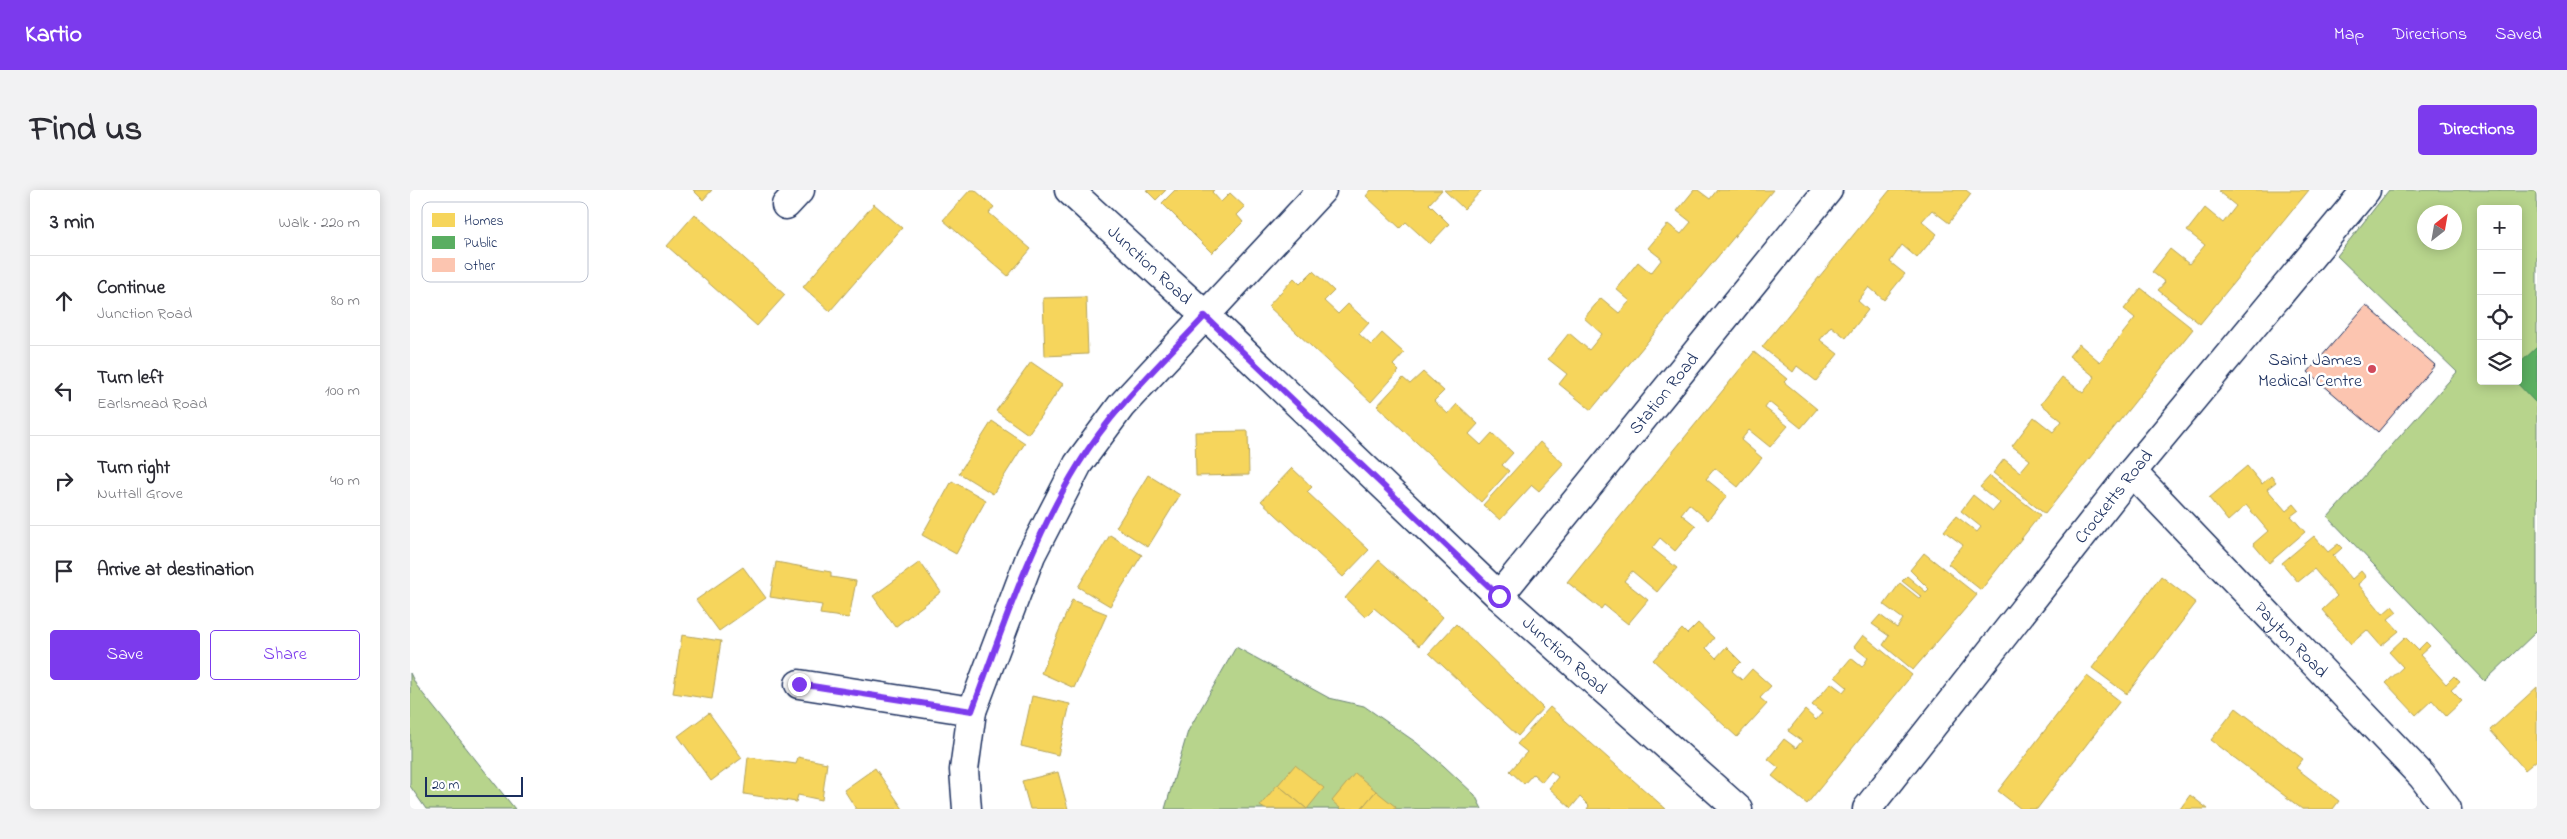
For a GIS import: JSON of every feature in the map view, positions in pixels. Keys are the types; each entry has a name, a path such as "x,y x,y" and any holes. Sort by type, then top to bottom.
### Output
{"street":[{"name":"Junction Road","path":"1068,190 1205,316 1499,596 1738,809"},
{"path":"967,809 964,770 972,711 1031,555 1078,464 1120,406 1322,190"},
{"name":"Station Road","path":"1499,596 1828,190"},
{"name":"Crocketts Road","path":"1867,809 2132,472 2366,190"},
{"name":"Payton Road","path":"2132,472 2422,776 2447,809"},
{"path":"799,684 972,711"}],"green space":[{"path":"2389,190 2537,190 2537,631 2485,681 2328,517 2457,372 2337,256"},
{"path":"1236,647 1329,698 1364,706 1417,743 1444,766 1475,795 1482,809 1165,809 1188,731"},
{"path":"410,673 416,685 515,809 426,809 410,786"}],"building: Homes":[{"path":"693,190 712,190 703,200"},
{"path":"970,190 975,190 994,207 989,213 1031,249 1008,276 943,220"},
{"path":"1146,190 1166,190 1156,200"},
{"path":"1175,190 1214,190 1212,192 1221,202 1230,193 1245,207 1237,215 1243,222 1212,253 1162,203"},
{"path":"1371,190 1442,190 1429,204 1449,224 1430,244 1406,222 1400,228 1366,196"},
{"path":"1444,190 1482,190 1464,209"},
{"path":"1694,190 1698,190 1710,199 1717,190 1773,190 1591,410 1559,384 1567,374 1548,359 1569,333 1589,350 1602,334 1584,318 1601,298 1619,313 1630,301 1616,289 1638,262 1651,273 1662,259 1648,248 1668,224 1681,234 1691,222 1677,211"},
{"path":"1890,190 1966,190 1971,194 1949,223 1932,210 1922,221 1937,234 1917,258 1902,245 1890,262 1905,274 1884,300 1869,287 1858,301 1868,310 1846,338 1831,326 1820,340 1838,354 1816,381 1797,366 1793,372 1762,347"},
{"path":"2220,190 2309,190 2200,324 2158,290 2165,282 2152,272 2170,249 2189,264 2205,245 2187,231 2205,208 2223,223 2236,206 2219,192"},
{"path":"874,204 902,228 830,311 803,287"},
{"path":"695,214 785,295 757,326 667,246"},
{"path":"1313,271 1334,291 1324,301 1338,314 1348,304 1369,323 1359,334 1371,345 1382,333 1404,353 1393,365 1399,371 1371,402 1268,306 1294,278 1300,284"},
{"path":"2141,288 2193,329 2045,514 1993,473 2004,459 2020,472 2030,460 2012,446 2034,417 2053,432 2062,421 2041,404 2062,377 2083,393 2095,377 2069,356 2079,344 2100,362 2135,318 2124,309"},
{"path":"1086,297 1088,354 1045,356 1043,298"},
{"path":"1754,352 1787,379 1784,382 1817,409 1801,428 1769,402 1765,408 1788,426 1770,447 1749,430 1741,440 1762,458 1738,487 1715,468 1706,479 1727,496 1708,520 1689,504 1681,514 1696,526 1675,551 1660,538 1652,548 1677,568 1657,592 1632,571 1624,581 1648,600 1628,624 1604,605 1601,609 1567,582"},
{"path":"1031,362 1063,384 1028,434 996,411"},
{"path":"1423,372 1444,391 1434,401 1448,414 1457,404 1478,424 1469,434 1481,445 1492,433 1513,453 1502,465 1509,471 1481,502 1377,406 1403,378 1410,384"},
{"path":"992,421 1025,443 993,494 959,473"},
{"path":"1248,431 1249,475 1196,476 1195,432"},
{"path":"1540,442 1564,464 1539,491 1532,485 1500,520 1483,505"},
{"path":"2247,466 2262,484 2271,476 2276,482 2267,489 2286,511 2294,504 2299,510 2291,516 2305,532 2269,563 2253,544 2268,531 2246,505 2228,521 2209,498"},
{"path":"1292,468 1312,487 1307,492 1369,550 1343,577 1261,501"},
{"path":"1148,475 1180,495 1148,547 1116,527"},
{"path":"1990,476 2040,515 1981,590 1948,564 1963,545 1944,531 1956,516 1977,532 1981,527 1961,511 1973,495 1993,511 2000,503 1980,487"},
{"path":"952,481 986,500 956,554 922,535"},
{"path":"1110,535 1142,555 1110,606 1078,587"},
{"path":"2314,536 2328,552 2338,544 2342,548 2333,556 2352,579 2361,571 2366,577 2358,584 2383,614 2392,606 2397,612 2388,619 2399,631 2381,646 2367,630 2351,644 2322,610 2337,596 2314,569 2298,582 2282,563"},
{"path":"1924,553 1977,595 1913,670 1883,645 1889,636 1872,624 1880,615 1897,628 1903,619 1884,605 1900,583 1920,599 1922,597 1902,581 1907,576 1926,592 1929,589 1910,570"},
{"path":"1379,560 1443,617 1419,646 1374,608 1365,617 1345,598"},
{"path":"776,562 831,572 831,577 856,581 849,618 820,614 822,605 770,597"},
{"path":"920,562 941,592 895,627 873,596"},
{"path":"743,567 766,598 719,631 696,600"},
{"path":"2161,576 2196,603 2127,694 2092,668"},
{"path":"1072,600 1107,614 1074,688 1041,673"},
{"path":"1698,623 1714,638 1706,648 1716,658 1726,647 1741,662 1732,671 1742,680 1752,669 1771,686 1760,698 1767,704 1737,737 1653,660 1682,629 1687,634"},
{"path":"1456,624 1543,708 1518,736 1429,653"},
{"path":"682,635 721,641 712,699 673,693"},
{"path":"1863,635 1912,675 1807,804 1772,776 1779,768 1768,759 1784,739 1796,748 1802,741 1788,731 1805,710 1816,720 1822,713 1812,705 1831,683 1843,692 1847,687 1835,677 1851,658 1862,667 1868,658 1854,647"},
{"path":"2405,637 2418,650 2426,642 2430,646 2420,655 2446,684 2454,676 2460,682 2451,690 2462,701 2446,716 2432,700 2416,715 2386,683 2403,667 2389,652"},
{"path":"2087,676 2120,701 2037,809 2021,809 1998,791"},
{"path":"2537,687 2537,760 2525,770 2490,730"},
{"path":"1032,696 1070,704 1058,755 1021,746"},
{"path":"1550,707 1666,809 1587,809 1589,806 1580,797 1571,808 1549,788 1558,777 1551,771 1542,782 1533,774 1524,784 1510,771 1527,752 1517,744"},
{"path":"2236,708 2303,759 2296,768 2339,801 2333,809 2302,809 2211,740"},
{"path":"709,713 742,758 711,781 678,736"},
{"path":"748,757 796,764 798,757 827,763 822,800 798,795 796,802 744,794"},
{"path":"1295,765 1324,788 1307,809 1278,785"},
{"path":"875,768 903,809 856,809 844,790"},
{"path":"1058,772 1068,809 1030,809 1022,781"},
{"path":"1355,773 1376,791 1361,809 1341,809 1332,801"},
{"path":"1277,785 1307,809 1265,809 1260,806"},
{"path":"1376,791 1396,807 1395,809 1361,809"},
{"path":"2190,795 2208,809 2180,809"}],"building: Public":[{"path":"2537,347 2537,404 2519,385 2522,385 2522,361"}],"building: Other":[{"name":"Saint James Medical Centre","path":"2366,305 2435,365 2378,432 2308,372"}],"place":[{"name":"Saint James Medical Centre","path":"2372,369"}],"route":[{"path":"799,684 972,711 1031,555 1078,464 1120,406 1205,316 1499,596"}]}
